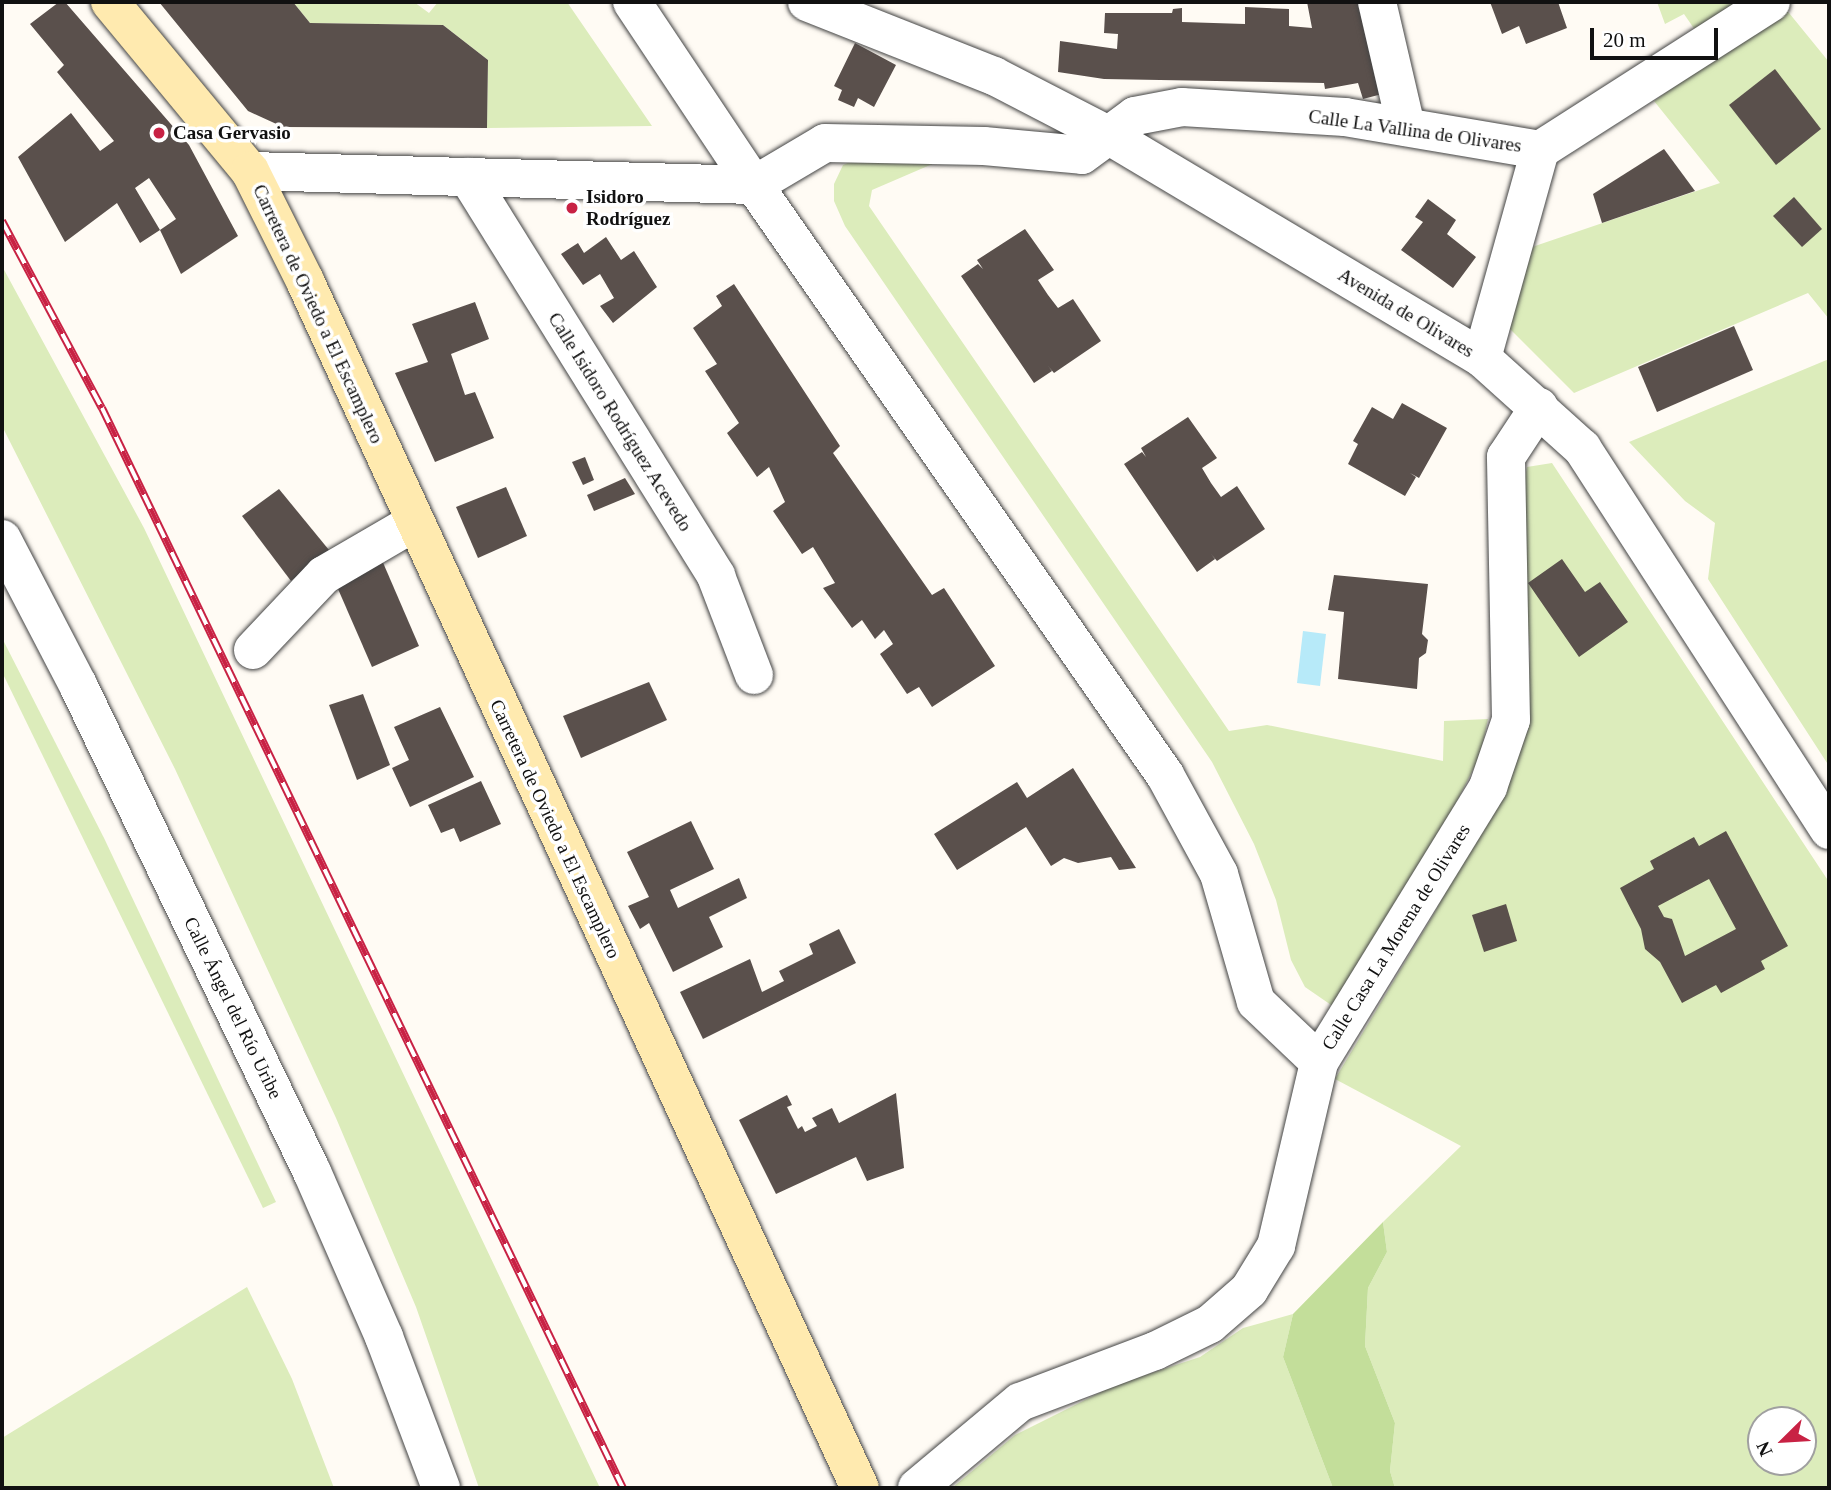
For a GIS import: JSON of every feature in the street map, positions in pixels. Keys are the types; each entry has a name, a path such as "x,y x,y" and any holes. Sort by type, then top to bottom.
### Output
{"main road":[{"name":"Carretera de Oviedo a El Escamplero","path":"110,2 250,171 415,522 860,1488"}],"street":[{"path":"632,2 754,185 1166,775 1219,874 1256,1002 1319,1062"},
{"name":"Avenida de Olivares","path":"807,2 994,76 1106,134 1482,358 1582,448 1829,830"},
{"path":"1377,2 1406,127"},
{"name":"Calle La Vallina de Olivares","path":"754,185 825,143 984,146 1082,155 1106,134 1135,116 1182,107 1345,117 1540,150 1771,2"},
{"path":"1482,358 1540,150"},
{"path":"250,171 754,185"},
{"name":"Calle Isidoro Rodríguez Acevedo","path":"468,177 716,576 754,675"},
{"name":"Calle Casa La Morena de Olivares","path":"917,1488 1020,1402 1155,1351 1210,1324 1249,1290 1276,1246 1319,1062 1488,787 1511,720 1506,457 1539,407"},
{"path":"253,650 285,600 415,522"},
{"name":"Calle Ángel del Río Uribe","path":"2,539 84,697 312,1172 384,1337 441,1488"}],"green space":[{"path":"293,2 414,2 429,13 438,2 567,2 652,126 487,128 488,60 443,25 310,23"},
{"path":"1657,2 1738,2 1695,30 1684,14 1665,24"},
{"path":"1785,8 1829,62 1829,319 1808,293 1574,393 1509,328 1524,255 1535,246 1720,183 1654,101"},
{"path":"958,153 872,190 869,206 1229,731 1267,725 1443,761 1444,721 1488,719 1480,756 1455,805 1334,1007 1305,987 1291,960 1276,900 1254,844 1212,762 845,226 834,201 834,184 843,165 868,154"},
{"path":"2,266 144,528 600,1488 479,1488 416,1307 336,1118 175,769 2,426"},
{"path":"1829,359 1829,766 1708,579 1715,523 1685,501 1629,442"},
{"path":"1552,463 1829,882 1829,1488 1395,1488 1390,1471 1395,1423 1365,1346 1368,1288 1387,1252 1383,1222 1461,1146 1335,1079 1435,912 1528,730 1530,648 1520,571 1520,503 1527,467"},
{"path":"2,638 104,838 276,1202 263,1208 2,672"},
{"path":"1383,1222 1387,1252 1368,1288 1365,1346 1395,1423 1390,1471 1395,1488 1333,1488 1283,1357 1293,1314"},
{"path":"247,1287 292,1379 334,1488 2,1488 2,1438"},
{"path":"1293,1314 1283,1357 1333,1488 952,1488 1015,1435 1115,1385 1200,1357 1243,1328"}],"water":[{"path":"1303,631 1326,634 1320,686 1297,683"}],"building":[{"path":"59,2 65,2 189,145 238,236 181,274 160,230 140,243 117,203 65,242 18,157 71,113 100,151 114,141 57,72 64,65 30,24","holes":["149,178 176,219 160,230 135,188"]},
{"path":"159,2 293,2 310,23 443,25 488,60 487,128 283,127 248,111"},
{"path":"1307,2 1361,2 1382,94 1363,99 1358,83 1325,89 1324,83 1104,79 1058,72 1060,41 1117,49 1118,34 1104,33 1105,13 1172,13 1173,9 1182,8 1182,22 1245,24 1245,7 1289,9 1289,26 1312,28"},
{"path":"1490,2 1558,2 1567,28 1526,44 1519,26 1502,34"},
{"path":"855,43 896,65 874,107 858,98 854,107 838,100 842,90 834,86"},
{"path":"1775,69 1821,129 1776,165 1729,105"},
{"path":"1664,149 1695,191 1602,223 1593,194"},
{"path":"1794,197 1822,229 1802,247 1773,216"},
{"path":"1428,199 1456,220 1447,234 1476,257 1453,288 1401,250 1423,222 1415,217"},
{"path":"1025,229 1054,270 1038,280 1048,295 1058,308 1073,299 1101,341 1054,373 1048,366 1052,371 1034,383 961,276 978,264 983,269 977,260"},
{"path":"606,237 621,260 634,251 657,287 613,323 600,306 614,298 600,274 583,285 561,254 578,243 584,253"},
{"path":"734,284 840,446 833,453 932,595 944,588 995,666 932,707 919,687 907,694 880,654 893,644 884,630 875,639 862,620 852,628 823,588 835,583 813,547 802,554 773,511 785,502 769,467 757,477 727,433 739,423 705,371 717,364 693,328 722,306 716,296"},
{"path":"475,302 489,339 451,354 465,395 475,392 494,438 435,462 395,373 428,362 412,324"},
{"path":"1734,326 1753,370 1657,412 1638,367"},
{"path":"1402,403 1447,428 1419,478 1410,473 1416,477 1405,496 1348,464 1358,444 1353,441 1372,407 1393,419"},
{"path":"1188,417 1217,458 1202,468 1211,483 1221,497 1237,486 1265,529 1217,561 1211,554 1215,559 1197,572 1124,464 1142,452 1146,457 1141,448"},
{"path":"585,457 594,480 583,485 572,462"},
{"path":"625,478 635,494 594,511 587,495"},
{"path":"506,487 527,536 478,558 456,507"},
{"path":"279,489 329,550 291,581 242,516"},
{"path":"378,551 419,646 372,667 338,589"},
{"path":"1562,559 1585,592 1600,582 1628,622 1579,657 1528,583"},
{"path":"1334,575 1428,584 1422,634 1428,640 1426,653 1419,658 1417,689 1338,679 1344,612 1328,610"},
{"path":"649,682 667,720 581,758 563,716"},
{"path":"363,694 390,765 357,780 329,705"},
{"path":"440,707 474,777 410,807 392,768 409,760 394,727"},
{"path":"1073,768 1136,868 1119,870 1111,857 1078,863 1064,858 1051,866 1026,827 957,870 934,834 1017,782 1027,798"},
{"path":"481,781 501,824 460,842 454,828 441,833 428,805"},
{"path":"691,821 714,869 670,890 678,908 739,878 747,898 709,917 723,947 673,972 649,923 640,929 628,906 649,897 627,852"},
{"path":"1726,831 1788,946 1761,961 1765,969 1721,993 1716,985 1682,1003 1660,962 1645,949 1641,929 1620,888 1654,869 1650,861 1694,837 1699,846","holes":["1709,879 1736,929 1685,956 1672,919 1664,917 1658,906"]},
{"path":"1506,904 1517,941 1484,952 1472,915"},
{"path":"839,929 856,963 703,1039 680,992 750,959 762,992 784,981 779,971 813,954 809,944"},
{"path":"896,1093 904,1168 867,1181 856,1157 776,1194 739,1120 787,1095 792,1105 787,1107 798,1129 802,1126 805,1132 817,1126 812,1118 832,1108 839,1123"}],"railway":[{"path":"2,221 102,408 623,1488"}],"place":[{"name":"Casa Gervasio","path":"159,133"},
{"name":"Isidoro Rodríguez","path":"572,208"}]}
